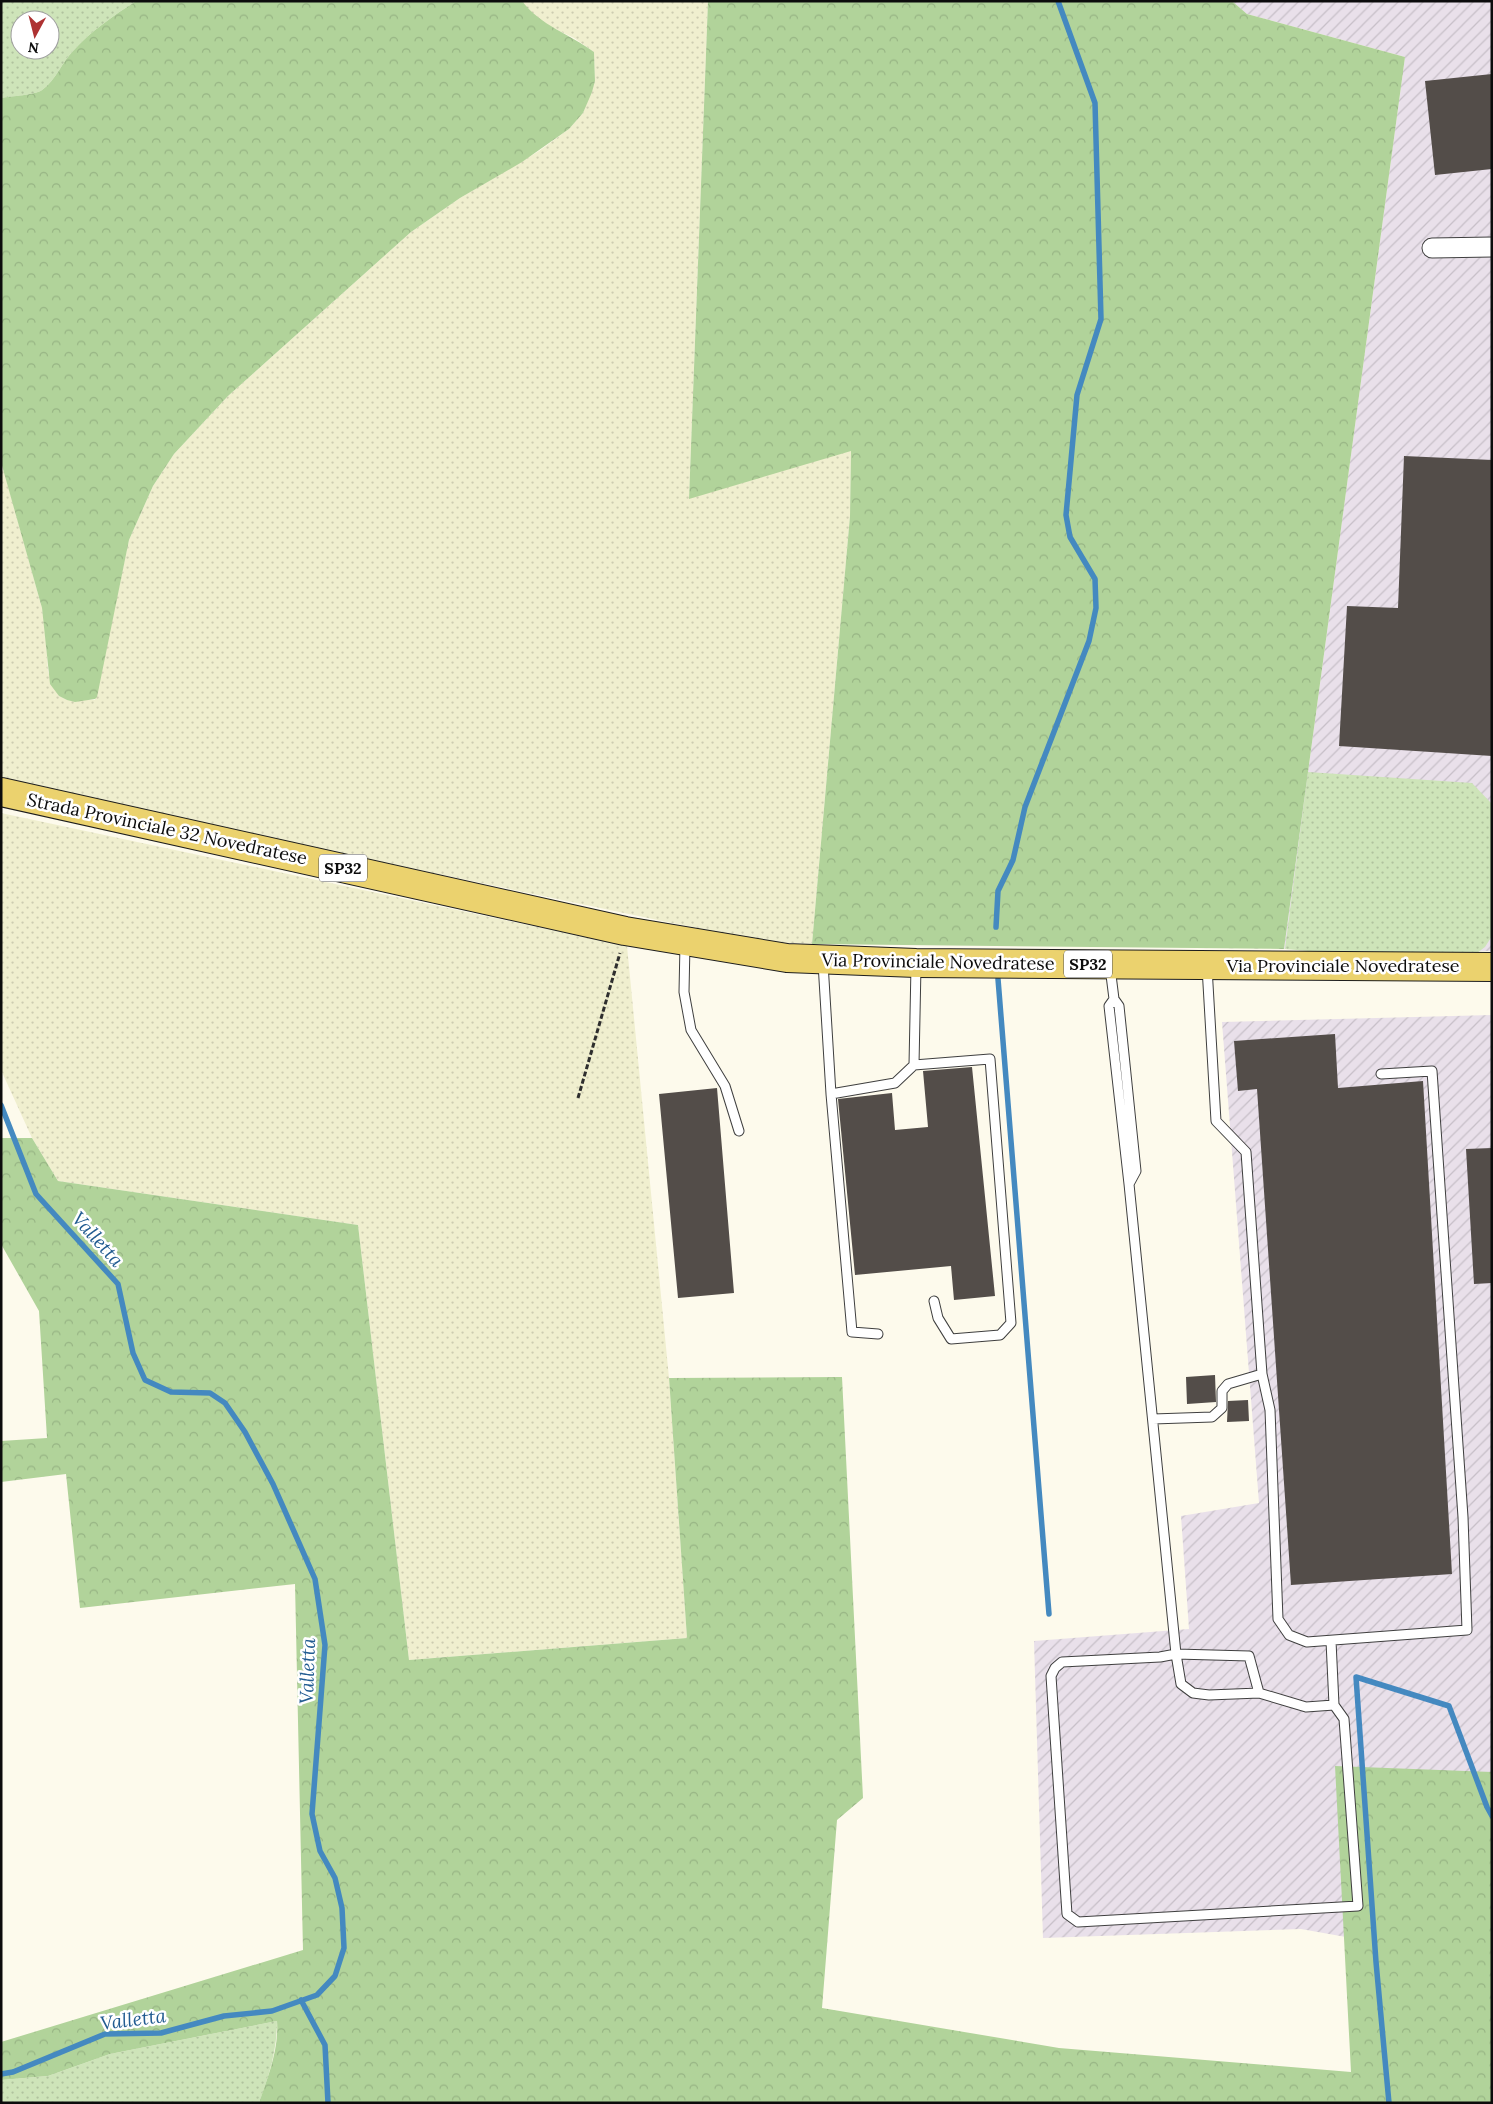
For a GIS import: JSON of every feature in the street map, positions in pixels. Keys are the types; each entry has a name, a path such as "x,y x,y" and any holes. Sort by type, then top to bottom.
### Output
{"main road":[{"name":"Strada Provinciale 32 Novedratese","path":"1,792 625,931 685,942"},
{"name":"Via Provinciale Novedratese","path":"685,942 787,958 916,963 1492,967"}],"street":[{"path":"1432,248 1492,247"}],"lane":[{"path":"685,942 684,992 691,1030 725,1086 739,1131"},
{"path":"823,960 831,1094 852,1332 878,1334"},
{"path":"914,1065 916,963"},
{"path":"1110,964 1114,999 1109,1006 1129,1184 1176,1654 1181,1684 1193,1693 1209,1695 1259,1692 1306,1707 1334,1705"},
{"path":"1206,965 1216,1121 1246,1152 1262,1374 1270,1410 1278,1619 1289,1636 1307,1642 1467,1630 1463,1517 1432,1070 1381,1074"},
{"path":"831,1094 895,1082 914,1065 990,1060 1011,1322 1000,1335 951,1339 938,1318 934,1301"},
{"path":"1153,1419 1212,1417 1222,1408 1222,1391 1228,1384 1262,1374"},
{"path":"1259,1692 1249,1656 1176,1654 1062,1662 1055,1668 1051,1676 1067,1914 1078,1922 1358,1906 1344,1719 1334,1705 1331,1640"}],"path":[{"path":"578,1098 617,966 625,931"}],"shaded area":[{"path":"1232,1 1492,1 1492,951 1284,949 1405,57 1247,14"},
{"path":"1492,1015 1492,1963 1301,1929 1043,1938 1034,1641 1189,1629 1181,1516 1259,1503 1222,1022"}],"green space":[{"path":"1,1 136,1 87,37 69,55 47,86 39,92 1,98"},
{"path":"136,1 522,1 538,17 594,52 595,81 583,113 569,129 522,162 460,198 411,232 228,396 174,454 153,486 129,540 97,697 95,699 75,702 59,696 50,684 42,608 1,462 1,98 42,90 51,81 69,55 87,37"},
{"path":"522,1 708,1 689,498 851,450 850,516 812,944 770,942 672,923 280,841 1,777 1,470 4,471 42,608 48,672 59,696 67,700 95,700 129,540 153,486 174,454 228,396 411,232 460,198 539,151 569,129 583,113 595,81 594,52 574,38 547,25 531,13"},
{"path":"708,1 1232,1 1247,14 1405,57 1284,949 812,944 850,516 851,451 689,499"},
{"path":"1308,772 1472,783 1492,804 1492,936 1485,947 1477,953 1365,956 1285,949"},
{"path":"1,813 627,946 669,1378 687,1638 409,1660 358,1225 58,1181 32,1138 1,1070"},
{"path":"1,1138 32,1138 58,1181 358,1225 409,1660 687,1638 669,1378 842,1377 863,1798 837,1820 822,2008 1059,2048 1351,2072 1335,1766 1492,1772 1492,2103 259,2103 275,2053 277,2021 110,2054 48,2076 1,2080 1,2042 303,1950 295,1584 80,1608 66,1474 1,1482 1,1441 47,1438 39,1311 1,1244"},
{"path":"277,2021 276,2043 272,2063 259,2103 1,2103 1,2080 48,2076 110,2054"}],"building":[{"path":"1492,74 1492,169 1435,175 1425,81"},
{"path":"1404,456 1492,460 1492,756 1339,746 1347,606 1398,608"},
{"path":"1335,1034 1338,1088 1423,1081 1452,1574 1291,1585 1257,1089 1238,1091 1234,1041"},
{"path":"972,1067 995,1296 954,1300 951,1266 855,1275 838,1099 892,1093 895,1130 928,1127 923,1071"},
{"path":"717,1088 734,1293 678,1298 659,1094"},
{"path":"1492,1148 1492,1283 1474,1284 1466,1149"},
{"path":"1215,1375 1216,1402 1187,1404 1186,1377"},
{"path":"1248,1400 1249,1421 1227,1422 1228,1401"}],"waterway":[{"path":"996,927 998,891 1013,860 1025,807 1089,641 1096,608 1095,579 1070,537 1066,515 1077,395 1101,319 1095,103 1058,1"},
{"path":"998,979 1049,1614"},
{"name":"Valletta","path":"1,1105 36,1194 118,1284 133,1353 145,1380 171,1392 210,1393 225,1403 245,1432 273,1484 315,1579 325,1645 312,1814 320,1851 335,1878 342,1908 344,1948 335,1976 317,1995 272,2011 224,2016 161,2033 105,2034 13,2072 1,2074"},
{"path":"1389,2103 1376,1962 1356,1677 1449,1706 1492,1816"},
{"path":"301,2000 325,2045 328,2103"}]}
